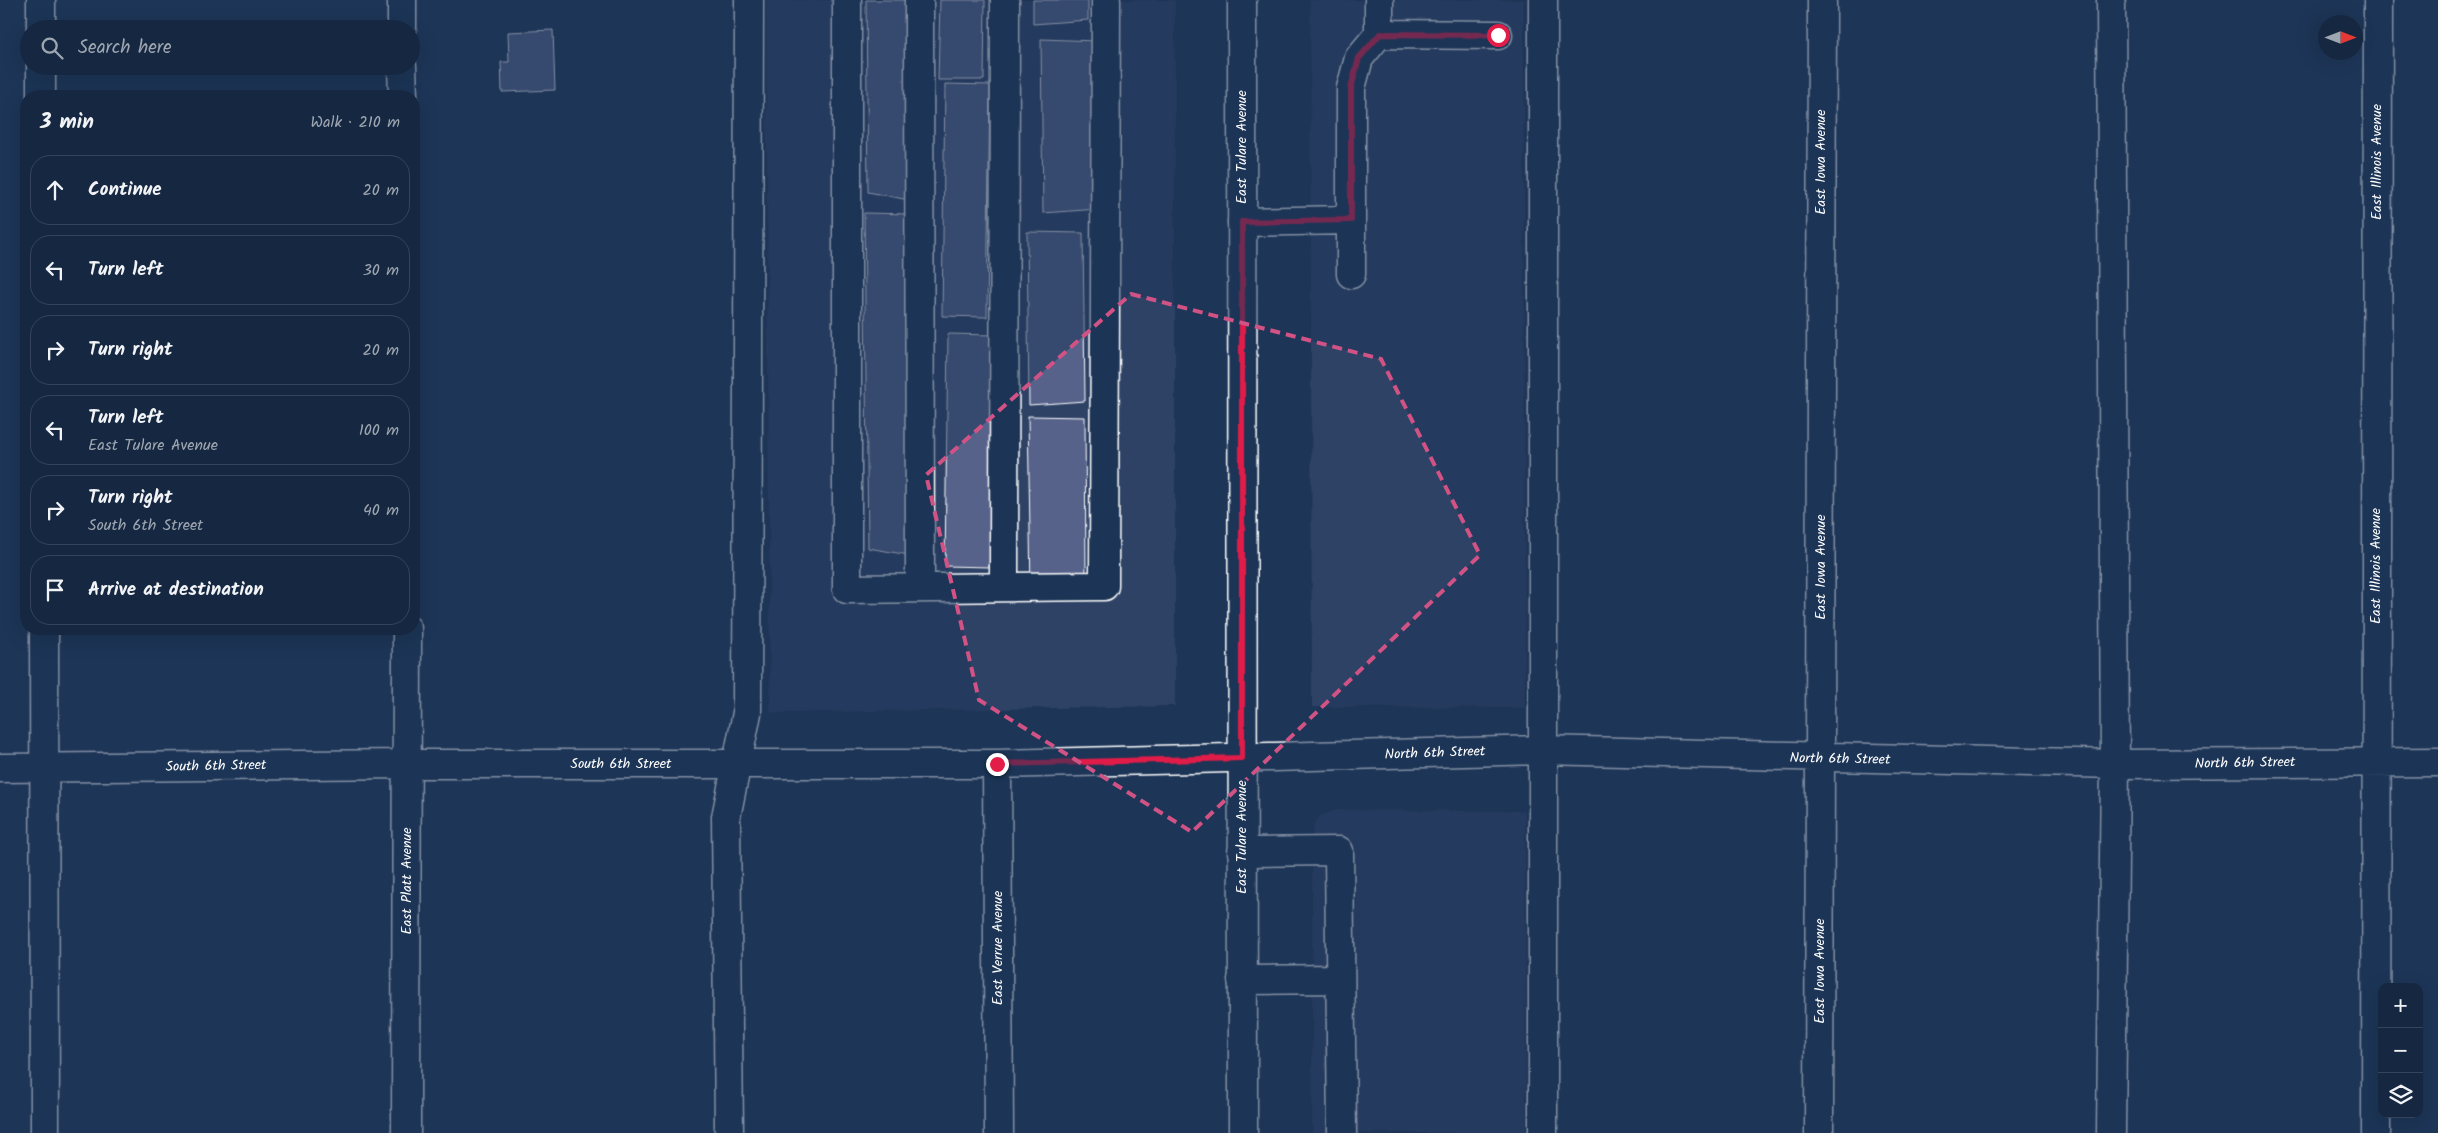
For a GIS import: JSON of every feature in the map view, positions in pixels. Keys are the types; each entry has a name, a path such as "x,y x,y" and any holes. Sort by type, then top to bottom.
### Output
{"street":[{"path":"41,0 41,20"},
{"path":"402,0 402,20"},
{"path":"728,1133 726,817 747,713 750,0"},
{"path":"847,0 847,589 1104,586 1106,0"},
{"path":"919,0 920,588"},
{"path":"1004,587 1005,0"},
{"name":"East Tulare Avenue","path":"1242,0 1243,1133"},
{"path":"1351,274 1351,88 1359,58 1380,34 1379,0"},
{"path":"1543,0 1543,1133"},
{"name":"East Iowa Avenue","path":"1819,1133 1822,0"},
{"path":"2111,0 2115,764 2111,1133"},
{"name":"East Illinois Avenue","path":"2376,1133 2378,0"},
{"path":"1380,34 1498,35"},
{"path":"41,75 41,90"},
{"path":"402,75 403,90"},
{"path":"1242,222 1351,220"},
{"path":"44,635 45,1133"},
{"name":"East Platt Avenue","path":"406,1133 407,635"},
{"name":"North 6th Street","path":"1242,758 1542,750 2115,764 2438,762"},
{"name":"South 6th Street","path":"0,768 408,764 997,764 1242,758"},
{"name":"East Verrue Avenue","path":"997,764 999,1133"},
{"path":"1242,852 1339,851 1342,1133"},
{"path":"1242,980 1340,979"}],"highlighted area":[{"path":"1131,294 1381,359 1480,555 1192,832 979,700 926,475"}],"shaded area":[{"path":"766,0 1175,0 1175,706 770,713"},
{"path":"1310,0 1524,0 1525,708 1312,707"},
{"path":"1336,810 1525,811 1526,1133 1312,1133 1312,835 1314,824 1320,816"}],"building":[{"path":"866,0 910,0 909,200 868,192"},
{"path":"940,0 985,0 984,80 938,80"},
{"path":"1033,0 1088,0 1088,20 1033,24"},
{"path":"553,30 555,90 502,92 501,62 509,62 508,32"},
{"path":"1041,39 1097,41 1098,209 1043,213"},
{"path":"945,84 990,85 987,317 942,316"},
{"path":"864,213 910,214 909,555 868,548"},
{"path":"1027,232 1083,233 1085,401 1029,405"},
{"path":"948,334 993,335 990,567 945,566"},
{"path":"1028,416 1085,417 1086,585 1031,589"}],"route":[{"path":"997,764 1242,758 1242,222 1351,220 1351,88 1359,58 1380,34 1498,35"}]}
